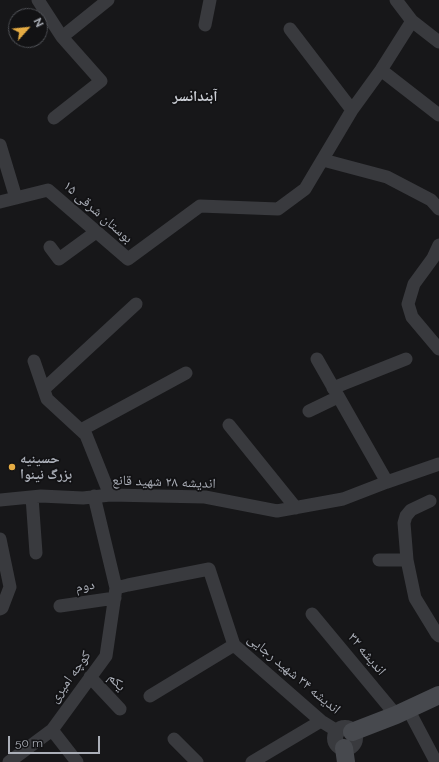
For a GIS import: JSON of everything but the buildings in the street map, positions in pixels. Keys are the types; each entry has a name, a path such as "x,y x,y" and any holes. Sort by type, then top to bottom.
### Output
{"main road":[{"path":"345,732 402,712 439,695"}],"street":[{"path":"38,0 62,37 101,81 54,118"},
{"path":"62,37 108,0"},
{"path":"204,25 210,0"},
{"path":"396,0 412,21 439,42"},
{"path":"412,21 381,70 352,110 323,160 387,177 431,200 439,209"},
{"path":"290,29 352,110"},
{"path":"381,70 439,115"},
{"path":"0,145 16,198"},
{"name":"بوستان شرقی ۱۵","path":"0,202 48,190 128,259 200,206 278,209 306,189 323,160"},
{"path":"50,247 59,259 96,232"},
{"path":"439,245 433,258 414,284 408,304 412,318 439,349"},
{"path":"44,389 136,304"},
{"path":"316,359 387,482"},
{"path":"309,411 336,392 406,359"},
{"path":"34,361 47,399 86,434 110,495"},
{"path":"81,430 186,373"},
{"path":"229,425 296,508"},
{"name":"اندیشه ۲۸ شهید قانع","path":"0,500 41,496 83,498 110,495 205,498 277,511 343,499 439,464"},
{"path":"94,496 115,593"},
{"path":"32,497 36,553"},
{"path":"430,501 411,510 406,516 404,523 407,560 415,598 439,636"},
{"path":"0,539 1,552 10,588 2,608 0,609"},
{"path":"379,560 407,560"},
{"name":"اندیشه ۳۴ شهید رجایی","path":"115,593 128,585 209,569 234,645 321,721 345,732"},
{"name":"دوم","path":"60,606 115,593"},
{"name":"کوچه امیری","path":"9,762 52,730 106,656 115,593"},
{"name":"اندیشه ۳۲","path":"312,614 402,712 436,762"},
{"path":"150,696 234,645"},
{"name":"یکم","path":"90,677 120,709"},
{"path":"252,762 321,721"},
{"path":"52,730 77,762"},
{"path":"345,732 354,737 354,742 345,755"},
{"path":"174,739 197,762"}],"place":[{"name":"حسینیه بزرگ نینوا","path":"12,467"}],"district":[{"name":"آبندانسر","path":"195,96"}]}
